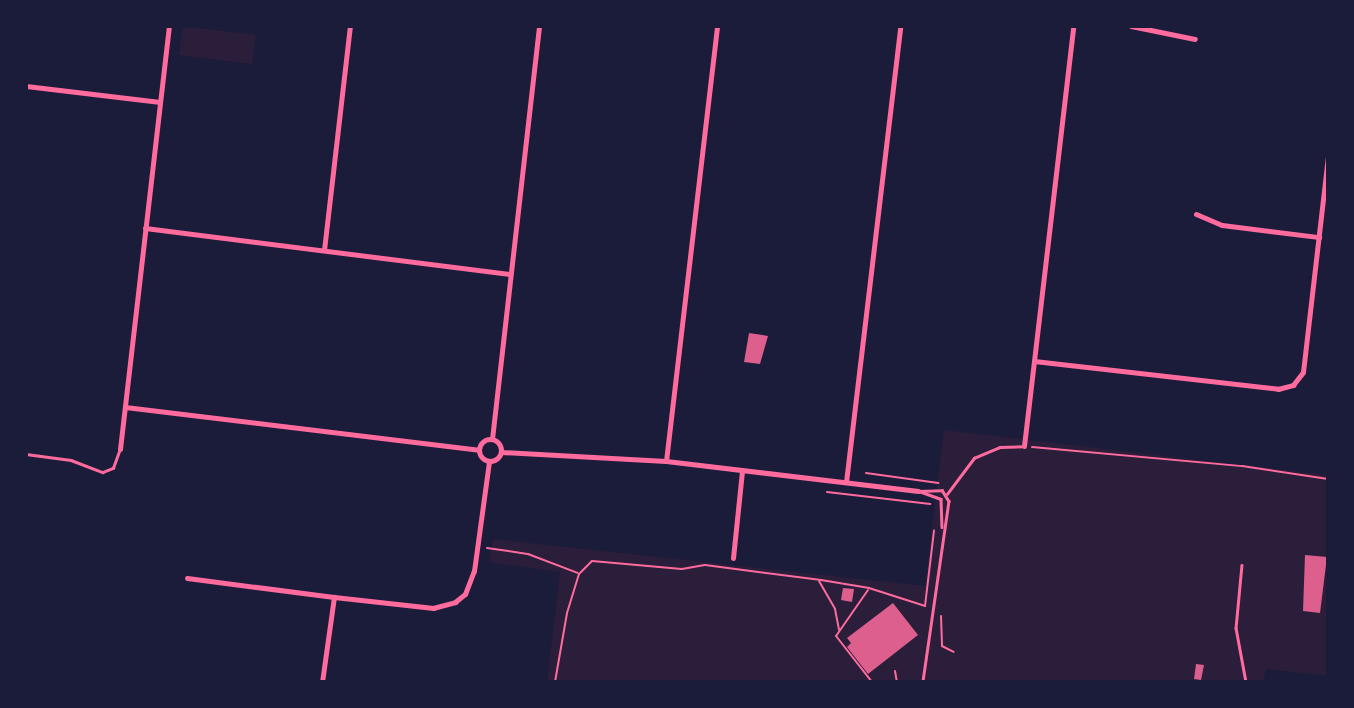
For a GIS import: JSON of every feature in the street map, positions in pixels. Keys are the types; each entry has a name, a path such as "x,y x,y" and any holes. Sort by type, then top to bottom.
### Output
{"street":[{"path":"120,449 169,26"},
{"path":"324,250 350,26"},
{"path":"501,452 492,439 539,26"},
{"path":"666,461 717,26"},
{"path":"846,482 900,26"},
{"path":"1024,446 1073,26"},
{"path":"1131,26 1195,39"},
{"path":"26,86 160,102"},
{"path":"1034,360 1278,389 1293,385 1303,372 1328,157"},
{"path":"1196,214 1222,225 1318,237"},
{"path":"145,228 510,274"},
{"path":"125,407 478,450 489,462"},
{"path":"478,450 483,441 492,439"},
{"path":"187,578 433,608 446,606 472,583 489,462 501,452 666,461 918,491"},
{"path":"733,558 742,471"},
{"path":"322,682 334,597"}],"lane":[{"path":"923,682 947,494 974,458 995,448 1024,446"},
{"path":"26,454 71,460 103,472 113,468 120,449"},
{"path":"918,491 940,490 947,494"},
{"path":"918,491 939,497 943,531"},
{"path":"1242,565 1236,628 1246,682"}],"path":[{"path":"1024,446 1242,466 1328,480"},
{"path":"827,492 937,505"},
{"path":"924,619 934,530"},
{"path":"478,547 528,554 579,574"},
{"path":"555,682 567,613 579,574 585,565 599,560 682,569 705,565 869,588 933,609 944,619 942,646"},
{"path":"819,580 835,609 839,632"},
{"path":"869,588 836,636 872,682"},
{"path":"934,647 942,646 954,652"},
{"path":"895,671 897,682"}],"shaded area":[{"path":"183,26 256,35 252,64 179,55"},
{"path":"944,430 1328,475 1328,676 1266,669 1263,682 547,682 560,572 489,562 493,539 925,586"}],"building":[{"path":"749,333 768,336 760,364 744,362"},
{"path":"1305,555 1327,557 1320,613 1303,611"},
{"path":"843,588 854,589 852,602 841,600"},
{"path":"893,603 918,635 868,674 847,647 851,643 847,638"},
{"path":"1196,664 1204,665 1201,680 1194,679"}]}
